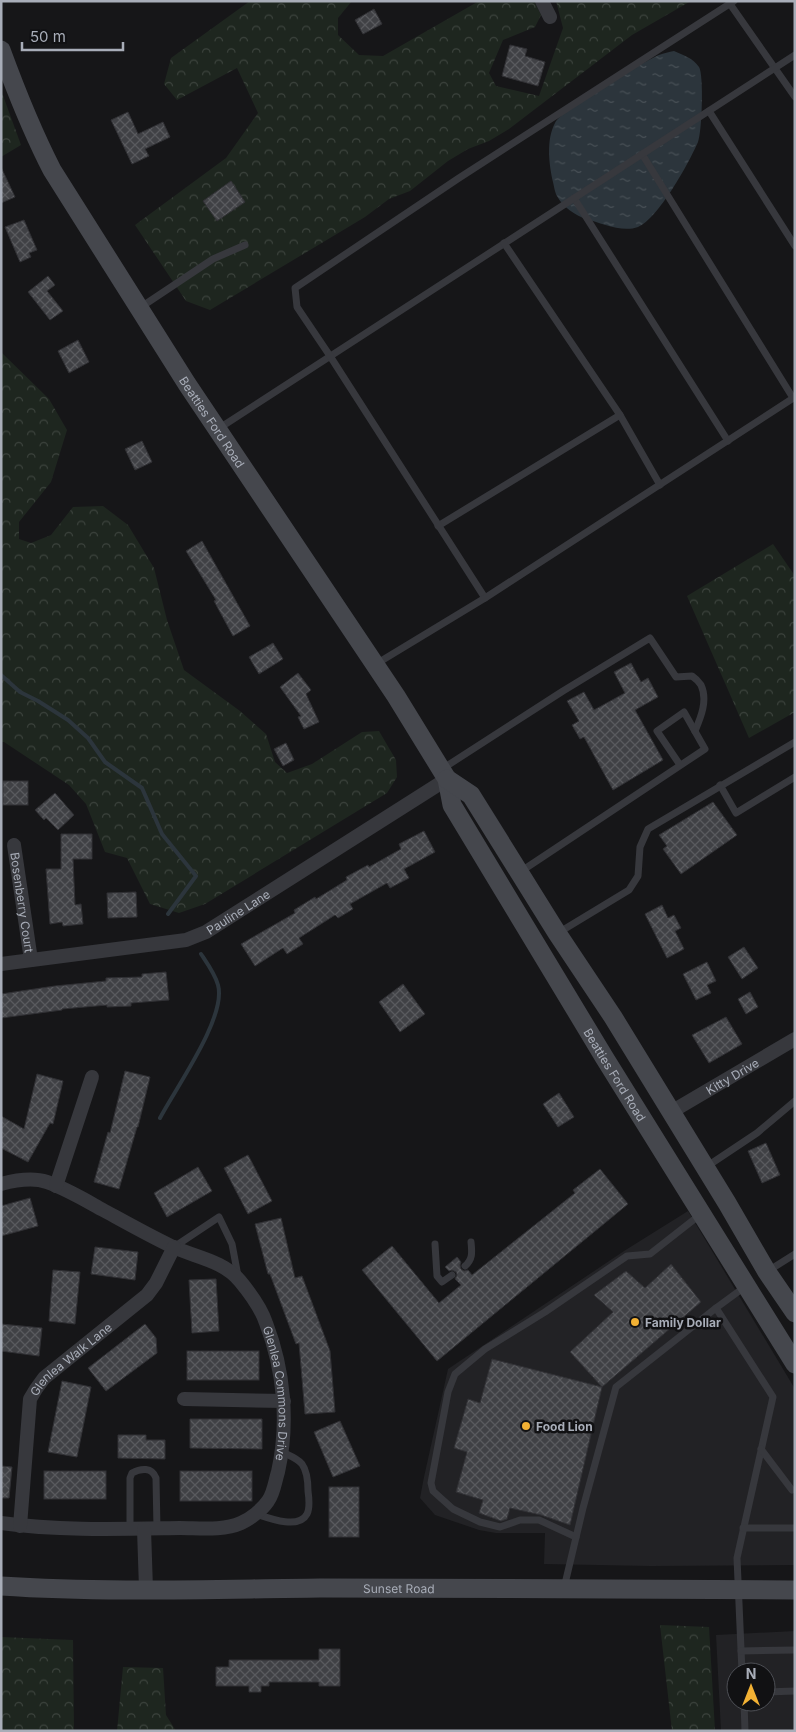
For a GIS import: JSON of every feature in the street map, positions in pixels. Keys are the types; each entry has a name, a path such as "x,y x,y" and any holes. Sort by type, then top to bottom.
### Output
{"main road":[{"name":"Beatties Ford Road","path":"1,50 27,117 52,170 138,309 376,664 444,774 452,805 604,1057 795,1364"},
{"name":"Beatties Ford Road","path":"444,774 471,795 557,933 608,1009 767,1272 795,1314"},
{"name":"Sunset Road","path":"1,1586 146,1589 564,1588 795,1590"}],"street":[{"path":"542,1 550,18"},
{"name":"Pauline Lane","path":"1,964 186,940 206,932 444,774"},
{"name":"Bosenberry Court","path":"14,845 31,960"},
{"name":"Kitty Drive","path":"671,1112 795,1039"},
{"path":"56,1186 92,1077"},
{"name":"Glenlea Commons Drive","path":"1,1184 29,1180 46,1182 56,1186 174,1247 214,1262 238,1279 255,1301 266,1321 276,1351 284,1401 284,1428 274,1487 268,1501 256,1514 241,1523 221,1528 151,1529 20,1526 1,1523"},
{"name":"Glenlea Walk Lane","path":"20,1526 30,1400 36,1389 44,1378 147,1294 156,1283 174,1247"},
{"path":"184,1399 284,1401"},
{"path":"146,1589 151,1529"}],"lane":[{"path":"485,598 297,307 295,288 459,178 732,3 795,97"},
{"path":"218,429 795,55"},
{"path":"708,111 795,246"},
{"path":"376,664 485,598 794,398 642,154"},
{"path":"574,198 728,441"},
{"path":"504,243 620,415 660,485"},
{"path":"138,309 213,259 244,246"},
{"path":"438,526 620,415"},
{"path":"444,774 563,691 650,638 676,677 692,676 701,684 703,712 695,731"},
{"path":"520,872 705,749 684,712 657,731 680,765"},
{"path":"557,933 629,890 638,876 640,847 648,829 795,742"},
{"path":"720,785 736,813 795,778"},
{"path":"705,1167 757,1133 795,1101"},
{"path":"576,1537 540,1520 520,1520 500,1527 480,1522 453,1509 433,1491 431,1483 448,1392 455,1374 485,1349 545,1312 627,1256 650,1254 701,1214"},
{"path":"174,1247 219,1217 232,1244 238,1279"},
{"path":"465,1266 471,1261 471,1242"},
{"path":"435,1244 437,1276 442,1282 452,1275"},
{"path":"767,1272 795,1254"},
{"path":"564,1588 616,1387 746,1286"},
{"path":"716,1308 773,1397 737,1558 742,1662"},
{"path":"761,1449 792,1490"},
{"path":"256,1514 274,1521 290,1522 303,1519 307,1514 308,1488 305,1472 302,1465 296,1460 281,1452"},
{"path":"130,1529 130,1478 132,1473 139,1469 148,1469 155,1474 156,1478 151,1529"},
{"path":"743,1528 795,1528"},
{"path":"741,1651 795,1650"},
{"path":"776,1692 795,1691"},
{"path":"744,1712 745,1731"}],"shaded area":[{"path":"688,1211 795,1389 795,1565 651,1566 544,1564 545,1533 496,1533 479,1530 435,1515 420,1498 448,1369 624,1251"},
{"path":"795,1631 795,1731 721,1731 716,1635"}],"green space":[{"path":"250,1 352,1 338,18 338,35 359,55 383,56 479,1 534,1 541,15 535,27 503,40 489,73 496,86 539,96 563,28 556,1 691,1 632,35 509,129 448,161 410,191 389,199 365,217 210,310 186,301 135,225 226,158 258,113 237,68 177,100 164,84 171,58"},
{"path":"1,90 21,145 1,157"},
{"path":"1,352 49,399 67,430 51,482 19,522 19,539 31,543 51,535 73,507 103,506 128,525 154,568 167,620 184,670 240,711 266,734 275,762 287,773 312,764 362,732 379,731 396,760 397,777 387,793 205,904 179,913 150,904 127,858 105,852 86,804 69,785 4,742 1,742"},
{"path":"773,544 795,576 795,712 749,738 687,596"},
{"path":"660,1625 709,1627 715,1731 672,1731"},
{"path":"1,1637 73,1640 74,1731 1,1731"},
{"path":"123,1667 163,1668 166,1715 176,1731 117,1731"}],"water":[{"path":"674,51 691,59 697,64 701,72 701,127 698,142 688,163 655,213 638,227 625,229 612,227 582,218 566,207 559,200 556,193 549,144 555,123 572,107 603,86 661,54"}],"building":[{"path":"374,9 382,24 363,34 355,20"},
{"path":"510,45 527,49 525,56 545,62 538,86 502,76"},
{"path":"128,112 138,134 163,122 170,137 145,149 149,156 132,164 111,120"},
{"path":"1,167 15,197 1,203"},
{"path":"231,181 245,202 217,221 203,201"},
{"path":"24,220 37,250 29,253 31,257 20,262 5,227"},
{"path":"48,276 55,285 47,291 63,311 50,320 28,292"},
{"path":"78,340 89,362 69,373 58,351"},
{"path":"142,441 152,462 135,470 125,449"},
{"path":"202,541 250,626 233,636 214,601 216,600 186,551"},
{"path":"273,643 283,659 259,674 249,657"},
{"path":"631,663 641,682 648,678 658,697 635,710 663,760 613,790 584,737 580,739 572,725 579,721 567,701 584,692 594,710 625,693 614,672"},
{"path":"298,673 311,690 306,694 319,722 304,729 298,717 301,716 280,687"},
{"path":"286,743 294,760 283,766 274,749"},
{"path":"3,781 28,781 28,805 3,805"},
{"path":"55,793 74,815 58,830 46,818 44,820 35,810"},
{"path":"713,802 737,835 681,874 663,849 667,846 659,835"},
{"path":"424,831 435,852 404,869 409,878 390,888 387,883 350,904 353,909 338,918 335,915 299,938 303,944 287,954 283,948 255,966 241,944 295,913 294,910 315,897 316,899 347,880 346,877 368,865 369,867 401,849 399,844"},
{"path":"61,834 92,834 92,859 73,859 75,905 81,904 83,924 63,926 62,922 50,924 46,869 61,869"},
{"path":"136,892 137,917 108,918 107,893"},
{"path":"662,905 668,918 674,915 681,928 675,931 684,949 667,958 645,914"},
{"path":"744,947 758,968 742,979 728,957"},
{"path":"707,962 716,981 707,985 711,993 696,1000 683,974"},
{"path":"166,972 169,1000 131,1003 131,1006 107,1007 107,1005 62,1009 1,1018 1,994 106,981 106,978 142,977 142,974"},
{"path":"403,984 425,1014 400,1032 379,1002"},
{"path":"750,992 758,1007 746,1014 738,999"},
{"path":"726,1017 742,1044 709,1063 692,1035"},
{"path":"125,1071 150,1077 138,1127 119,1189 94,1182 108,1132 110,1133"},
{"path":"37,1074 63,1081 53,1124 50,1123 28,1162 1,1148 1,1116 24,1129"},
{"path":"559,1093 574,1117 558,1127 543,1104"},
{"path":"766,1143 780,1175 762,1183 748,1151"},
{"path":"248,1155 272,1201 248,1214 224,1168"},
{"path":"198,1167 212,1191 167,1217 154,1193"},
{"path":"600,1169 628,1204 437,1361 362,1270 392,1246 439,1303 461,1285 455,1279 456,1272 449,1271 445,1267 457,1257 461,1262 461,1269 464,1271 468,1270 472,1275 575,1193 573,1190"},
{"path":"30,1198 38,1226 1,1236 1,1206"},
{"path":"281,1218 295,1278 302,1276 330,1351 335,1412 305,1414 299,1343 296,1344 270,1274 268,1274 255,1224"},
{"path":"95,1247 138,1252 135,1280 91,1274"},
{"path":"671,1264 701,1302 602,1387 570,1352 613,1312 594,1295 626,1271 645,1288"},
{"path":"53,1270 80,1272 75,1324 49,1321"},
{"path":"216,1279 219,1331 192,1333 189,1280"},
{"path":"1,1324 42,1328 39,1356 1,1351"},
{"path":"145,1324 156,1338 157,1353 106,1391 88,1368"},
{"path":"187,1351 259,1351 259,1380 187,1380"},
{"name":"Food Lion","path":"492,1359 602,1387 570,1525 541,1515 510,1508 507,1519 501,1521 479,1513 483,1500 456,1492 467,1452 454,1448 468,1399 480,1403"},
{"path":"62,1381 91,1387 77,1457 48,1452"},
{"path":"190,1419 262,1419 262,1449 190,1448"},
{"path":"340,1421 360,1466 333,1477 314,1432"},
{"path":"118,1435 146,1435 146,1440 165,1440 165,1459 118,1458"},
{"path":"1,1466 12,1467 9,1498 1,1498"},
{"path":"44,1471 106,1471 106,1499 44,1499"},
{"path":"180,1471 252,1471 252,1501 180,1501"},
{"path":"329,1487 359,1487 359,1537 329,1537"},
{"path":"319,1649 340,1649 340,1686 319,1686 319,1682 269,1682 269,1686 261,1686 261,1692 249,1692 249,1686 216,1686 216,1667 229,1667 229,1660 319,1660"}],"waterway":[{"path":"1,675 20,692 68,720 88,738 105,762 142,788 162,834 196,876 168,914"},
{"path":"160,1118 198,1053 215,1015 219,999 218,985 201,954"}],"place":[{"name":"Family Dollar","path":"635,1322"},
{"name":"Food Lion","path":"526,1426"}]}
